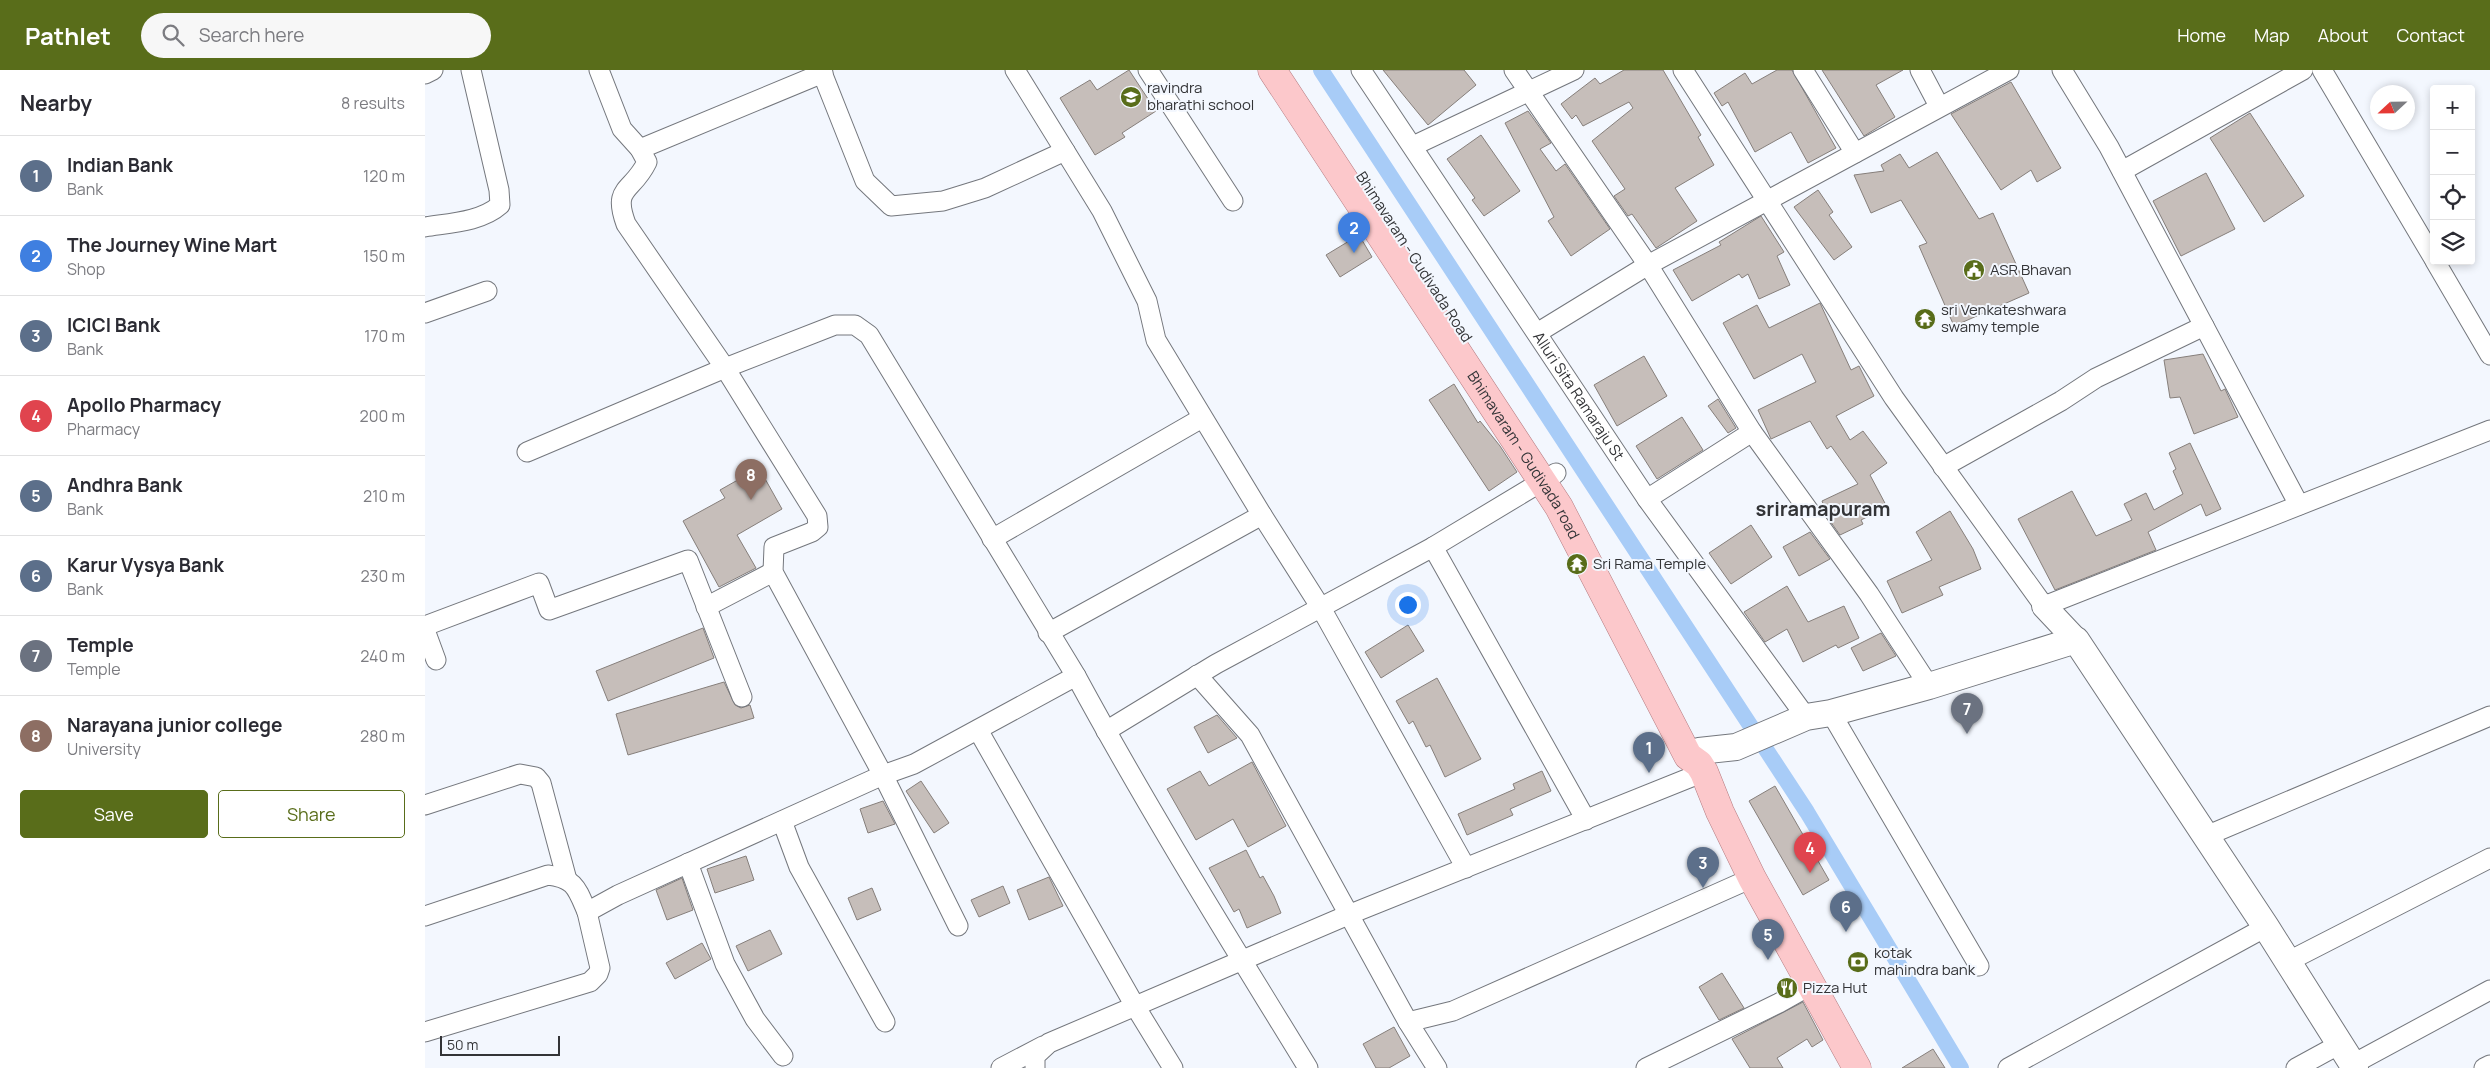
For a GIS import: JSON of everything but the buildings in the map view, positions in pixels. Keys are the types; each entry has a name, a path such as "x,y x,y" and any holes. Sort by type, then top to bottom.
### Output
{"main road":[{"name":"Bhimavaram - Gudivada road","path":"1272,70 1303,102 1549,476 1559,506 1698,761 1752,878 1857,1068"},
{"path":"1291,70 1303,102"},
{"path":"1698,761 1736,747 1797,720 1831,713 1929,686 2085,652 2267,927 2349,1059"}],"street":[{"path":"425,74 433,70"},
{"path":"425,228 479,217 491,213 500,205 499,190 471,70"},
{"path":"599,70 622,129 640,149 647,162 640,175 622,193 619,206 626,224 725,368 817,516 818,527 812,532 774,547 773,572 883,775 958,926"},
{"path":"1015,70 1102,211 1147,301 1156,340 1261,515 1321,608 1466,868"},
{"path":"1149,70 1233,201"},
{"name":"Alluri Sita Ramaraju St","path":"1361,70 1797,720"},
{"path":"1514,70 1648,265 1752,432 1869,594 1929,686"},
{"path":"1413,146 1575,70"},
{"path":"1683,70 1894,398 2044,606 2085,652"},
{"path":"1803,70 1855,153"},
{"path":"1919,70 1939,106"},
{"path":"1537,333 1648,265 1939,106 2009,70"},
{"path":"2062,70 2122,171 2299,505"},
{"path":"2122,171 2303,70"},
{"path":"2322,70 2430,253"},
{"path":"640,149 822,71 865,181 891,206 943,201 985,188 1065,151"},
{"path":"2437,265 2490,355"},
{"path":"425,313 487,291"},
{"path":"527,452 725,368 835,325 855,325 869,335 1076,676 1106,731 1308,1068"},
{"path":"1943,466 2061,401 2096,378 2204,326"},
{"path":"992,539 1202,418"},
{"path":"2044,606 2490,430"},
{"path":"1647,499 1752,432"},
{"path":"1106,731 1197,675 1433,547 1549,476"},
{"path":"1049,633 1261,515"},
{"path":"1433,547 1586,820"},
{"path":"436,660 425,628 539,583 549,610 688,560 742,697"},
{"path":"706,607 773,572"},
{"path":"1197,675 1250,734 1348,915 1408,1022 1437,1068"},
{"path":"587,912 618,895 782,820 883,775 914,764 1076,676"},
{"path":"1831,713 1979,966"},
{"path":"2206,836 2490,716"},
{"path":"978,730 1135,1006 1173,1068"},
{"path":"1001,1068 1049,1043 1348,915 1586,820 1698,761"},
{"path":"425,805 520,774 536,776 541,783 567,880"},
{"path":"782,820 799,867 885,1022"},
{"path":"2287,962 2490,858"},
{"path":"688,863 725,964 755,1019 783,1056"},
{"path":"425,916 548,875 562,876 576,886 587,912 600,968 598,974 590,982 425,1032"},
{"path":"1408,1022 1453,1011 1752,878"},
{"path":"2008,1068 2267,927"},
{"path":"1646,1068 1779,1003 1811,985"},
{"path":"2296,1068 2349,1059 2490,990"},
{"path":"1035,1068 1035,1056 1049,1043"},
{"path":"2484,1068 2490,1065"}],"waterway":[{"path":"1321,70 1807,812 1961,1068"}],"place":[{"name":"ravindra bharathi school","path":"1131,97"},
{"name":"The Journey Wine Mart","path":"1354,253"},
{"name":"ASR Bhavan","path":"1974,270"},
{"name":"sri Venkateshwara swamy temple","path":"1925,319"},
{"name":"Narayana junior college","path":"751,500"},
{"name":"Sri Rama Temple","path":"1577,564"},
{"name":"Temple","path":"1967,734"},
{"name":"Indian Bank","path":"1649,773"},
{"name":"Apollo Pharmacy","path":"1810,873"},
{"name":"ICICI Bank","path":"1703,888"},
{"name":"Karur Vysya Bank","path":"1846,932"},
{"name":"Andhra Bank","path":"1768,960"},
{"name":"kotak mahindra bank","path":"1858,962"},
{"name":"Pizza Hut","path":"1787,988"}],"district":[{"name":"sriramapuram","path":"1823,509"}]}
